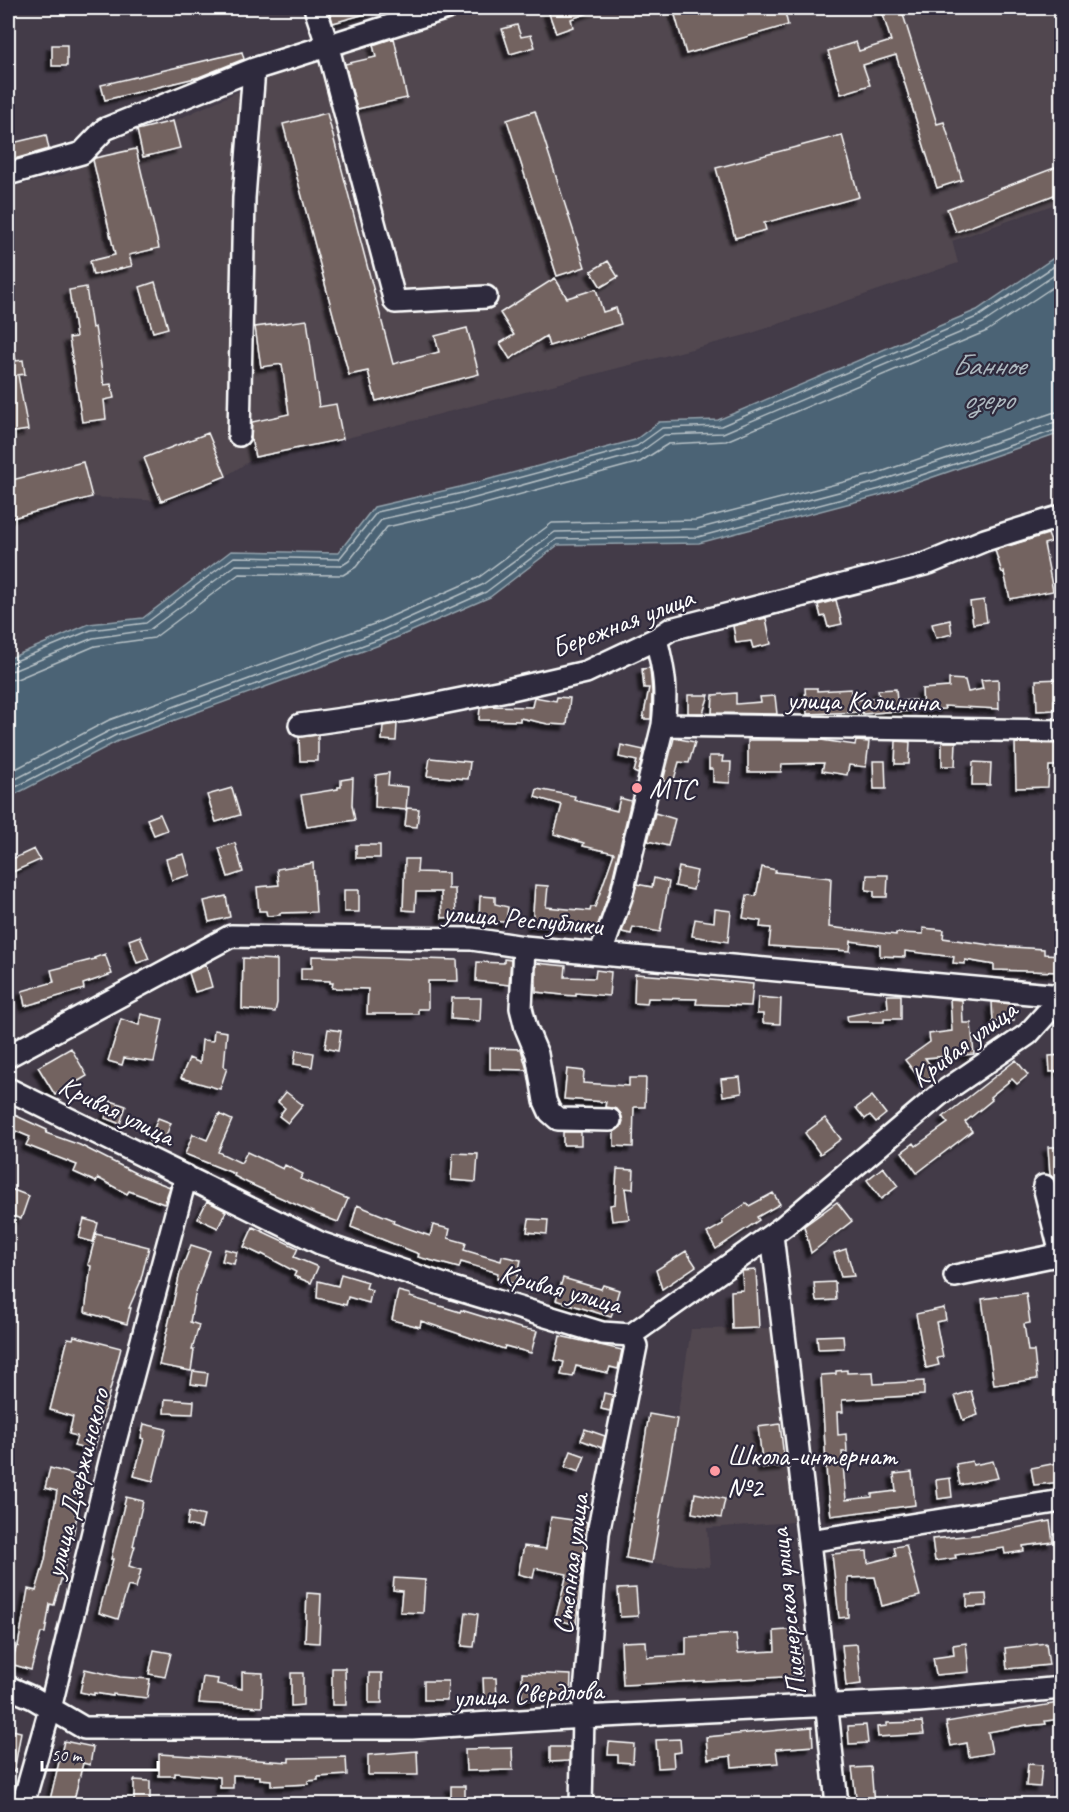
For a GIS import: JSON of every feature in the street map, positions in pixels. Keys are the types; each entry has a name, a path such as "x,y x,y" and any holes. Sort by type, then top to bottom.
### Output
{"street":[{"path":"318,8 316,11 327,44 395,302 486,297"},
{"path":"8,174 82,153 105,129 254,69 327,44 447,8"},
{"path":"239,435 244,198 254,69"},
{"name":"Бережная улица","path":"300,725 407,710 586,672 656,639 670,629 929,563 985,540 1062,516"},
{"path":"601,953 621,897 663,725 666,698 665,672 656,639"},
{"name":"улица Калинина","path":"663,725 1062,731"},
{"name":"улица Республики","path":"8,1056 231,936 472,939 524,947 1062,996"},
{"path":"524,947 521,1008 526,1028 537,1054 545,1101 550,1112 558,1119 610,1120"},
{"name":"Кривая улица","path":"8,1089 321,1243 453,1288 602,1333 631,1335 772,1235 939,1095 1028,1034 1062,996"},
{"name":"улица Дзержинского","path":"23,1804 50,1709 114,1445 186,1176"},
{"path":"955,1276 1061,1254 1044,1186"},
{"name":"Пионерская улица","path":"772,1235 809,1541 837,1804"},
{"name":"Степная улица","path":"581,1804 583,1717 598,1533 636,1346 631,1335"},
{"path":"809,1541 1062,1502"},
{"name":"улица Свердлова","path":"8,1687 33,1698 84,1728 412,1728 583,1717 919,1701 1062,1688"}],"shaded area":[{"path":"489,8 1061,8 1061,202 952,241 958,263 746,335 343,439 256,457 226,476 161,501 92,497 8,520 8,188 63,175 92,158 140,146 137,130 174,121 336,47"},
{"name":"Школа-интернат №2","path":"777,1328 794,1522 707,1528 710,1567 652,1563 626,1558 649,1414 677,1419 691,1329"}],"water":[{"name":"Банное озеро","path":"1061,253 1061,433 881,495 699,543 558,545 490,597 382,644 118,741 8,798 8,659 89,624 143,618 231,551 338,553 374,507 460,487 635,440 659,422 718,420 977,310"}],"building":[{"path":"376,8 376,11 333,23 329,9"},
{"path":"547,8 597,8 597,10 571,19 573,27 556,33"},
{"path":"673,8 708,8 710,13 730,8 784,8 788,25 686,54"},
{"path":"881,8 901,8 937,124 944,122 962,180 937,188 896,55 863,65 870,85 841,94 828,51 856,42 859,51 891,41"},
{"path":"517,25 521,37 531,35 535,47 510,54 502,29"},
{"path":"394,38 407,98 357,109 345,64 376,57 373,45"},
{"path":"52,45 67,45 67,66 52,66"},
{"path":"242,52 244,59 199,77 105,100 101,85"},
{"path":"535,111 585,267 557,276 507,120"},
{"path":"327,113 393,364 439,352 435,336 467,328 479,374 376,401 368,371 349,375 283,124"},
{"path":"173,121 180,148 143,157 137,130"},
{"path":"46,135 49,149 11,160 8,144"},
{"path":"842,135 859,197 764,223 766,230 735,238 716,168"},
{"path":"136,149 159,248 129,255 132,266 93,275 90,261 115,255 93,160"},
{"path":"1062,165 1062,192 956,232 947,209"},
{"path":"608,261 618,277 601,287 591,271"},
{"path":"555,278 567,298 596,289 603,312 616,308 621,324 549,346 546,336 510,359 500,343 514,335 500,313"},
{"path":"155,282 168,328 153,332 140,287"},
{"path":"86,287 104,385 111,384 114,398 104,400 106,419 82,422 69,338 76,337 69,290"},
{"path":"307,320 319,407 336,404 343,439 255,457 251,438 252,422 289,414 282,364 261,367 255,327"},
{"path":"8,352 14,352 16,361 23,360 25,374 18,375 28,430 8,433"},
{"path":"208,433 226,476 161,501 144,458"},
{"path":"83,462 92,497 12,518 8,499 8,481"},
{"path":"1048,534 1051,542 1044,544 1053,591 1010,599 1004,572 1002,573 995,550"},
{"path":"836,600 842,624 828,627 825,616 821,617 818,605"},
{"path":"984,600 987,622 973,624 970,602"},
{"path":"766,618 771,644 753,648 751,641 736,643 733,626"},
{"path":"950,620 952,634 936,638 932,624"},
{"path":"650,668 651,719 643,719 649,688 644,688 642,669"},
{"path":"949,679 965,680 968,692 983,689 981,680 998,679 999,709 944,706 945,709 923,710 922,689 949,687"},
{"path":"1062,679 1062,700 1054,700 1054,710 1037,711 1036,680"},
{"path":"805,688 817,688 817,691 851,689 851,701 879,697 878,690 896,689 897,701 915,700 916,711 807,714"},
{"path":"736,693 736,704 761,702 760,697 775,696 777,714 712,713 713,695"},
{"path":"688,695 709,695 703,713 688,713"},
{"path":"534,697 556,701 557,697 570,698 567,725 548,724 520,718 520,721 479,720 480,708 532,707"},
{"path":"397,724 396,741 382,740 383,726"},
{"path":"318,735 318,761 300,761 299,737"},
{"path":"674,738 695,742 689,763 679,762 673,783 663,781"},
{"path":"748,740 821,740 855,745 856,741 869,742 866,767 849,765 847,775 822,771 824,763 782,764 781,772 748,772"},
{"path":"896,741 910,742 909,764 895,764"},
{"path":"942,742 956,742 955,766 942,766"},
{"path":"1015,743 1062,744 1062,766 1049,766 1048,787 1016,788"},
{"path":"621,745 644,750 638,774 634,772 637,761 619,757"},
{"path":"709,756 723,756 722,762 731,762 730,783 713,782 713,769 709,769"},
{"path":"430,758 470,762 468,779 427,776"},
{"path":"873,761 885,761 886,789 874,789"},
{"path":"973,762 991,763 990,785 972,785"},
{"path":"389,773 388,785 408,787 406,810 375,807 376,775"},
{"path":"353,778 352,805 355,820 307,827 301,795 338,789 341,787 341,780"},
{"path":"232,788 240,815 216,822 207,795"},
{"path":"537,789 575,796 574,800 617,811 620,798 631,801 609,893 596,930 532,926 535,885 548,886 546,907 590,911 591,907 595,907 614,853 583,846 584,843 554,834 562,805 535,797"},
{"path":"407,808 419,809 417,827 405,826"},
{"path":"655,813 675,819 668,846 648,841"},
{"path":"160,814 167,830 154,835 147,819"},
{"path":"235,843 243,872 228,877 219,848"},
{"path":"356,845 380,845 380,858 356,858"},
{"path":"34,849 40,860 8,874 8,861"},
{"path":"184,854 190,875 172,880 166,859"},
{"path":"405,859 418,859 417,872 448,873 448,889 455,889 456,917 442,918 441,892 416,892 415,911 403,910"},
{"path":"313,863 316,912 280,913 280,915 267,916 266,911 259,911 257,887 279,885 277,869"},
{"path":"679,867 697,871 693,890 675,886"},
{"path":"762,867 776,870 775,872 831,878 829,927 896,935 896,933 923,934 923,928 944,930 943,938 997,946 1044,949 1044,954 1062,955 1062,972 994,970 994,965 965,960 965,964 953,963 954,957 905,951 905,957 880,956 880,945 851,941 850,951 769,946 771,928 760,927 761,921 743,918 747,895 756,896"},
{"path":"867,875 888,875 887,897 874,897 874,891 866,890"},
{"path":"654,878 669,882 660,932 633,927 631,934 622,932 637,884 652,887"},
{"path":"344,890 359,890 359,912 344,912"},
{"path":"226,896 230,917 209,922 204,901"},
{"path":"480,896 495,897 495,904 508,907 506,922 479,921"},
{"path":"715,909 731,911 728,942 692,936 695,919 714,922"},
{"path":"140,936 149,959 137,963 129,940"},
{"path":"105,954 112,974 83,984 84,989 25,1006 22,991 54,982 51,970 95,959"},
{"path":"312,956 457,960 458,981 428,981 428,1009 418,1009 418,1014 367,1014 368,989 332,988 333,983 330,981 301,980 301,968 312,968"},
{"path":"243,958 277,960 275,1012 242,1009"},
{"path":"504,959 511,960 509,985 476,981 477,962 504,963"},
{"path":"536,963 566,966 565,977 595,978 596,970 611,972 609,996 576,993 576,996 536,992"},
{"path":"206,965 212,987 195,992 189,973"},
{"path":"635,974 753,984 751,1006 696,1004 697,999 648,998 647,1004 634,1003"},
{"path":"887,995 901,995 901,1019 884,1019 884,1022 848,1022 847,1016 888,1008"},
{"path":"758,997 781,999 780,1024 763,1023 763,1014 757,1014"},
{"path":"452,998 481,998 480,1021 451,1019"},
{"path":"950,999 962,1000 963,1023 971,1023 974,1054 925,1058 936,1073 923,1083 905,1060 930,1042 929,1034 952,1031"},
{"path":"992,1002 1013,1004 1014,1021 993,1022"},
{"path":"141,1014 163,1019 154,1062 124,1058 122,1065 108,1061 121,1019 139,1025"},
{"path":"328,1029 341,1031 338,1051 325,1048"},
{"path":"214,1030 227,1032 224,1067 227,1068 220,1089 181,1078 189,1058 200,1063 202,1040 213,1041"},
{"path":"71,1048 87,1076 55,1095 38,1067"},
{"path":"490,1048 521,1049 527,1070 490,1069"},
{"path":"296,1050 314,1053 312,1067 294,1064"},
{"path":"1062,1055 1062,1071 1050,1072 1049,1056"},
{"path":"1016,1060 1028,1075 1017,1084 1012,1079 990,1097 992,1100 965,1122 972,1131 917,1173 902,1152 914,1143 916,1146 948,1123 943,1117"},
{"path":"567,1069 584,1071 583,1083 629,1086 629,1078 646,1078 645,1107 634,1107 633,1147 614,1146 614,1132 621,1127 623,1121 617,1109 605,1107 606,1102 564,1099"},
{"path":"740,1077 742,1093 723,1096 721,1079"},
{"path":"286,1092 303,1105 288,1123 279,1116 285,1108 278,1102"},
{"path":"872,1096 886,1114 876,1122 870,1115 865,1119 856,1108"},
{"path":"111,1101 126,1106 120,1124 105,1118"},
{"path":"8,1112 47,1130 46,1133 80,1145 139,1175 170,1187 164,1204 129,1191 127,1194 98,1178 96,1182 74,1172 77,1165 26,1145 30,1137 8,1128"},
{"path":"219,1114 232,1120 218,1152 241,1163 247,1152 283,1169 285,1165 303,1174 300,1179 348,1199 338,1222 248,1183 234,1176 235,1174 185,1154 193,1134 207,1140"},
{"path":"158,1118 171,1123 162,1146 149,1141"},
{"path":"825,1118 841,1139 820,1154 805,1133"},
{"path":"563,1132 581,1132 581,1145 563,1145"},
{"path":"1048,1147 1062,1147 1062,1179 1055,1179 1050,1175"},
{"path":"453,1153 478,1154 476,1182 451,1180"},
{"path":"883,1167 898,1186 881,1199 867,1180"},
{"path":"617,1169 634,1170 633,1189 625,1188 629,1219 612,1221 610,1205 615,1204"},
{"path":"8,1188 29,1196 21,1219 8,1214"},
{"path":"773,1193 780,1204 757,1217 759,1220 716,1249 707,1233 723,1224 722,1220 747,1203 749,1206"},
{"path":"207,1201 226,1211 218,1228 198,1219"},
{"path":"837,1202 852,1221 811,1253 804,1226"},
{"path":"357,1205 394,1220 393,1223 430,1236 433,1225 450,1229 448,1238 466,1243 464,1250 501,1261 502,1256 521,1260 516,1284 497,1279 498,1273 461,1262 459,1268 418,1257 419,1254 351,1227"},
{"path":"84,1219 98,1223 93,1242 79,1238"},
{"path":"529,1219 548,1220 547,1234 527,1232"},
{"path":"253,1227 298,1248 294,1257 318,1267 311,1283 294,1276 296,1272 244,1247"},
{"path":"96,1234 149,1247 140,1283 129,1308 131,1308 127,1324 85,1312 91,1266 88,1265"},
{"path":"191,1245 210,1251 195,1295 190,1322 199,1325 192,1350 194,1350 191,1371 159,1365 180,1273"},
{"path":"225,1249 237,1252 234,1264 222,1261"},
{"path":"846,1249 854,1276 841,1277 834,1253"},
{"path":"686,1251 696,1266 662,1289 656,1270"},
{"path":"756,1270 759,1328 732,1329 731,1291 743,1290 742,1271"},
{"path":"341,1274 368,1282 366,1288 372,1290 369,1303 348,1297 346,1305 317,1298 318,1281 338,1286"},
{"path":"563,1278 601,1289 603,1285 619,1290 611,1317 556,1300"},
{"path":"835,1282 836,1300 816,1301 814,1283"},
{"path":"398,1291 410,1294 410,1297 460,1312 461,1310 537,1331 531,1353 505,1346 504,1349 421,1321 420,1327 392,1320"},
{"path":"1026,1293 1030,1323 1024,1324 1028,1351 1034,1351 1037,1379 994,1385 982,1299"},
{"path":"944,1308 946,1320 936,1322 943,1357 937,1358 939,1365 926,1368 916,1314"},
{"path":"843,1335 844,1348 818,1349 817,1336"},
{"path":"74,1336 121,1348 94,1451 74,1446 77,1436 69,1434 73,1417 50,1410 68,1338 73,1339"},
{"path":"560,1336 622,1350 618,1369 610,1367 608,1373 576,1366 573,1377 561,1375 564,1362 555,1360"},
{"path":"847,1370 847,1373 873,1372 874,1384 924,1381 924,1395 842,1400 843,1412 837,1412 838,1435 846,1434 847,1452 842,1452 846,1500 896,1491 894,1474 912,1472 915,1505 831,1516 821,1375 836,1374 836,1371"},
{"path":"193,1371 208,1373 206,1386 191,1384"},
{"path":"971,1391 978,1415 963,1420 955,1396"},
{"path":"604,1393 613,1395 610,1411 601,1409"},
{"path":"165,1399 194,1401 193,1414 164,1413"},
{"path":"649,1414 677,1419 652,1563 626,1558"},
{"path":"144,1424 166,1429 153,1481 134,1476 144,1439 141,1438"},
{"path":"780,1424 785,1466 763,1468 758,1427"},
{"path":"585,1429 605,1436 602,1448 581,1440"},
{"path":"571,1451 585,1456 579,1472 565,1467"},
{"path":"972,1461 973,1465 993,1461 998,1478 960,1485 956,1464"},
{"path":"1062,1462 1062,1482 1034,1485 1031,1468"},
{"path":"50,1468 86,1478 54,1605 50,1604 45,1633 41,1633 31,1670 11,1664 18,1646 28,1589 36,1591 45,1560 57,1491 45,1488"},
{"path":"950,1478 952,1497 938,1499 936,1480"},
{"path":"695,1493 725,1499 721,1518 692,1513"},
{"path":"126,1497 143,1501 129,1566 141,1570 136,1588 128,1586 118,1619 99,1613"},
{"path":"189,1512 204,1516 201,1528 187,1525"},
{"path":"551,1517 587,1522 576,1624 555,1620 567,1574 535,1568 533,1578 518,1574 524,1546 546,1549"},
{"path":"1050,1521 1053,1542 1023,1546 1024,1551 1005,1554 1004,1548 955,1555 956,1558 935,1561 932,1539 986,1534"},
{"path":"906,1545 920,1596 882,1606 875,1577 848,1578 848,1617 839,1618 832,1554 867,1551 868,1563 896,1556 894,1547"},
{"path":"394,1578 425,1580 423,1613 400,1612 402,1591 393,1590"},
{"path":"636,1588 638,1616 620,1617 618,1589"},
{"path":"307,1593 321,1594 319,1643 305,1642"},
{"path":"986,1594 987,1606 967,1607 967,1595"},
{"path":"466,1612 478,1614 474,1647 462,1646"},
{"path":"800,1629 802,1676 623,1685 621,1642 646,1641 647,1657 686,1655 686,1637 736,1634 738,1653 775,1651 774,1631"},
{"path":"966,1643 969,1672 936,1675 933,1658 954,1655 953,1645"},
{"path":"1046,1643 1049,1665 1007,1669 1005,1648"},
{"path":"857,1644 861,1684 846,1686 842,1645"},
{"path":"154,1650 171,1653 165,1677 149,1674"},
{"path":"332,1668 345,1668 346,1705 332,1705"},
{"path":"85,1669 120,1677 150,1679 147,1698 80,1692"},
{"path":"242,1672 263,1673 262,1707 199,1703 203,1677 218,1679 217,1684 242,1689"},
{"path":"291,1673 303,1673 303,1705 291,1706"},
{"path":"369,1673 382,1673 382,1703 369,1703"},
{"path":"522,1673 571,1675 570,1699 534,1697 534,1700 522,1700"},
{"path":"483,1678 496,1678 497,1698 484,1699"},
{"path":"424,1681 448,1681 447,1700 424,1700"},
{"path":"1058,1703 1060,1719 1045,1721 1046,1724 988,1732 992,1753 969,1757 967,1743 951,1746 946,1722"},
{"path":"922,1722 924,1734 878,1737 877,1727 887,1726 887,1723"},
{"path":"866,1725 868,1743 849,1744 848,1726"},
{"path":"812,1727 813,1746 776,1749 778,1763 732,1767 731,1756 708,1759 706,1737"},
{"path":"8,1729 21,1732 14,1772 8,1771"},
{"path":"680,1739 681,1752 673,1753 674,1767 658,1768 656,1740"},
{"path":"64,1741 93,1747 90,1765 83,1763 73,1804 49,1804"},
{"path":"609,1742 634,1744 633,1763 618,1762 618,1755 608,1755"},
{"path":"550,1747 570,1747 569,1761 550,1762"},
{"path":"512,1748 513,1770 466,1771 465,1749"},
{"path":"417,1751 418,1775 368,1775 368,1755"},
{"path":"159,1754 289,1762 289,1758 346,1757 347,1775 318,1777 318,1780 308,1781 308,1784 271,1786 271,1780 260,1779 260,1776 233,1775 233,1788 220,1788 220,1777 175,1773 175,1776 159,1776"},
{"path":"1028,1764 1042,1765 1040,1787 1026,1786"},
{"path":"871,1767 874,1804 857,1804 852,1768"},
{"path":"134,1780 150,1781 150,1804 134,1804"},
{"path":"451,1786 465,1786 465,1801 451,1801"}],"place":[{"name":"МТС","path":"637,788"},
{"name":"Школа-интернат №2","path":"715,1471"}]}
